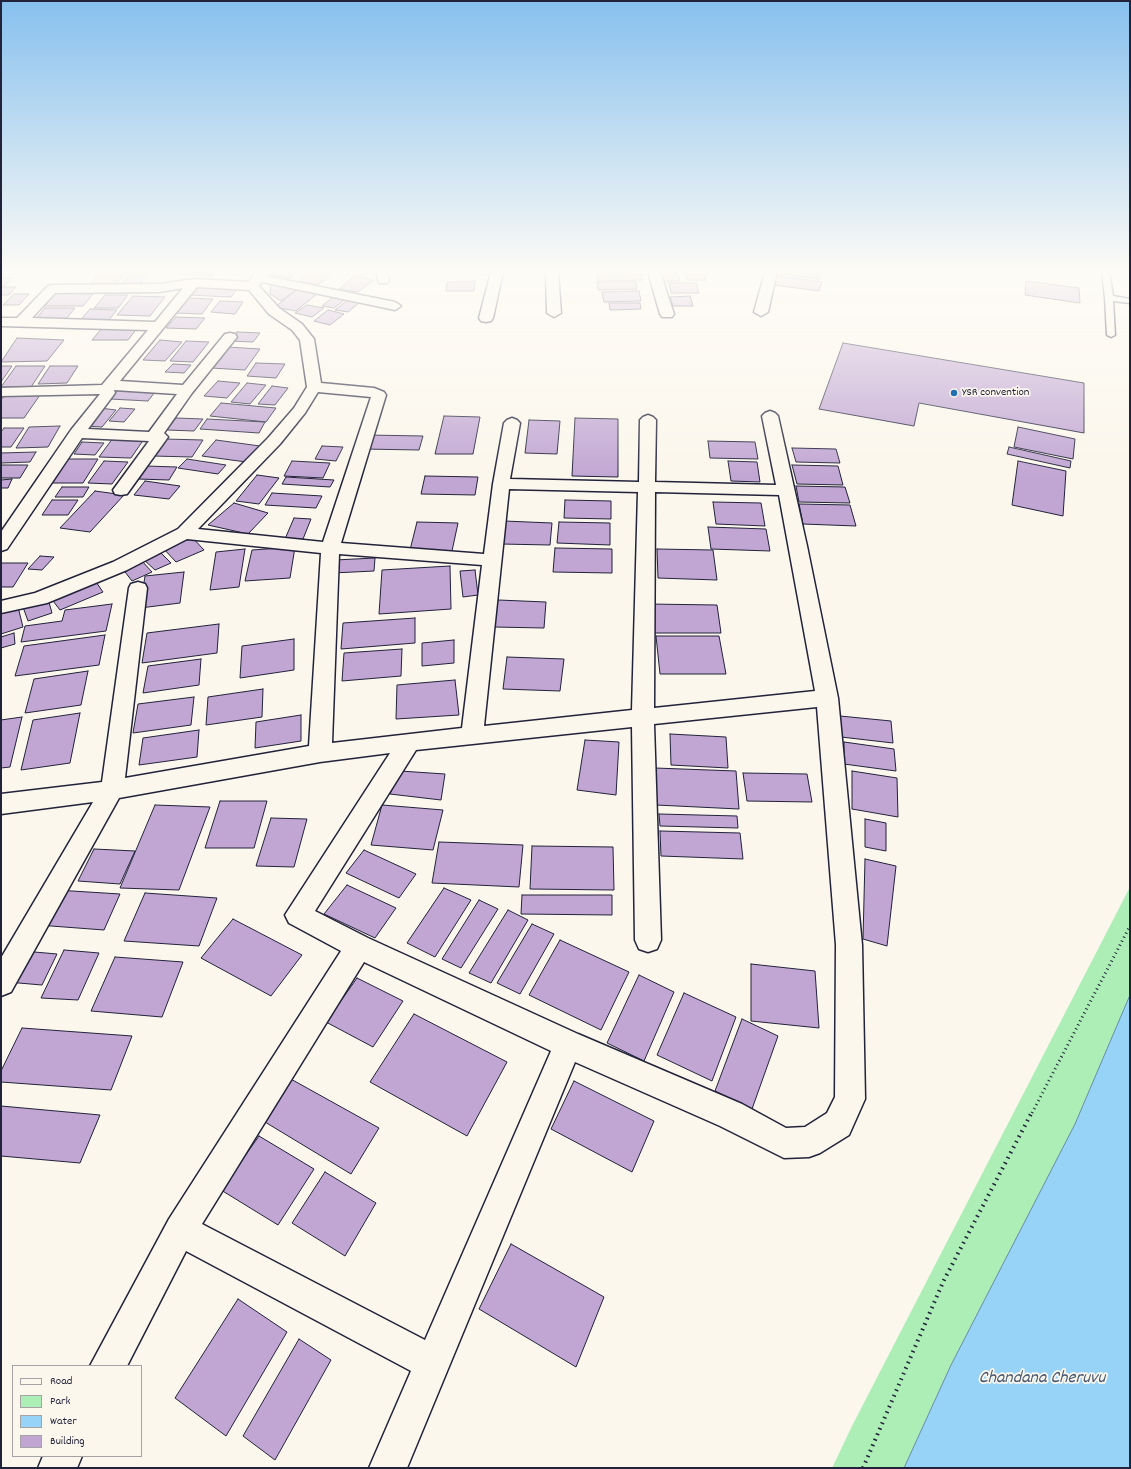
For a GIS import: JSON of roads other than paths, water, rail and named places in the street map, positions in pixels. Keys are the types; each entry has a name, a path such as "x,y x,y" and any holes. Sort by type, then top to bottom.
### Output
{"street":[{"path":"1,545 77,433 106,396 108,393 108,387 147,341"},
{"path":"154,436 187,390 227,341"},
{"path":"1,607 40,598 91,578 120,566 184,533 274,441 300,410 314,387 307,341"},
{"path":"1,392 108,387 187,390"},
{"path":"314,387 374,392 379,395 330,548 320,753"},
{"path":"409,742 298,915 359,947 568,1044 731,1115 784,1143 809,1142 838,1124 850,1099 849,946 827,698 770,416"},
{"path":"648,420 643,716 648,940"},
{"path":"472,734 501,484 512,423"},
{"path":"77,433 160,437 121,490"},
{"path":"501,484 786,490"},
{"path":"184,533 330,548 492,560"},
{"path":"1,983 112,790 138,588"},
{"path":"1,804 112,790 320,753 472,734 827,698"},
{"path":"109,1365 180,1230 359,947"},
{"path":"388,1468 568,1044"},
{"path":"180,1230 432,1363"},
{"path":"57,1468 62,1457"}],"water":[{"name":"Chandana Cheruvu","path":"1130,995 1130,1468 904,1468 951,1365 1075,1124"}],"place":[{"name":"YSR convention","path":"954,393"}]}
